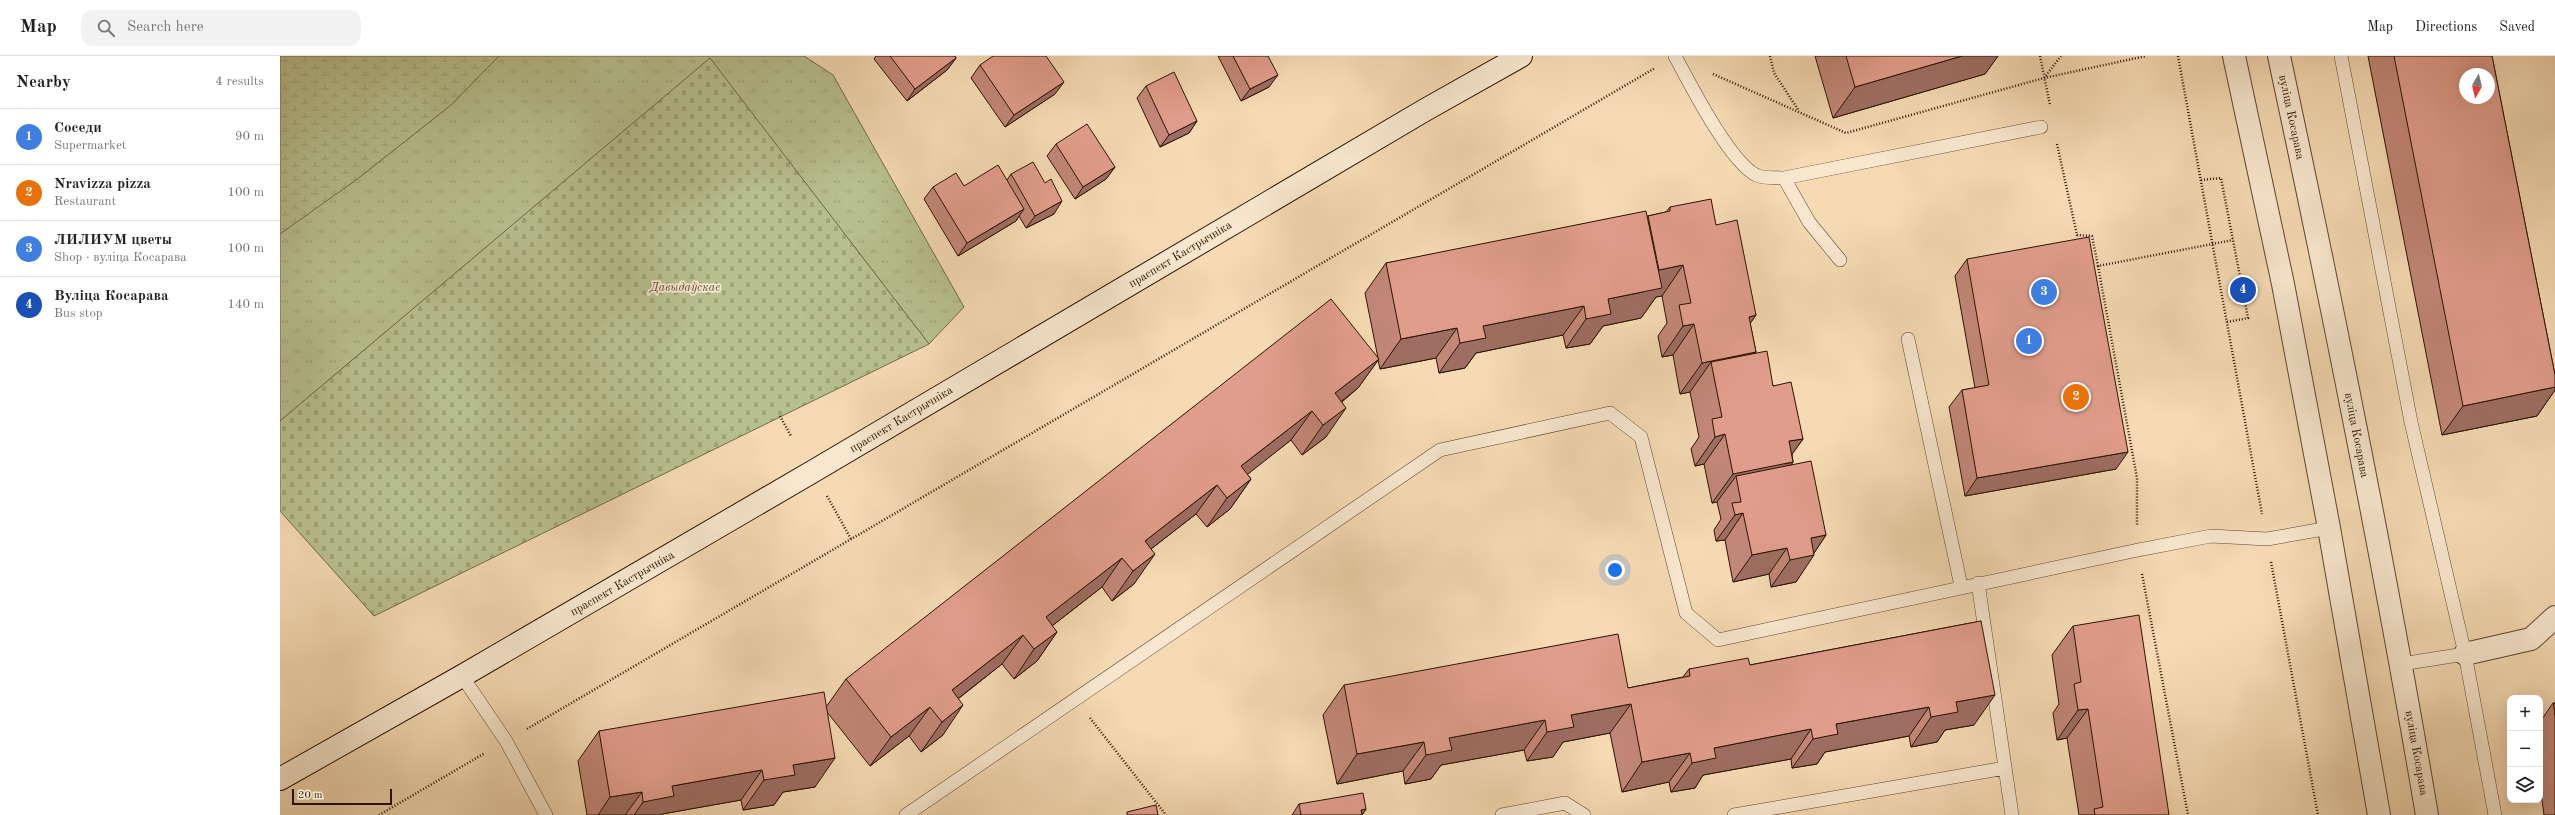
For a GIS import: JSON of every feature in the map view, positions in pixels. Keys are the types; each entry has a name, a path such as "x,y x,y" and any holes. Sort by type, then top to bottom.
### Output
{"street":[{"name":"праспект Кастрычніка","path":"280,779 462,676 1425,110 1521,56"},
{"path":"2234,56 2283,284 2329,528 2379,815"},
{"name":"вуліца Косарава","path":"2279,56 2324,268 2401,664 2427,815"},
{"path":"2465,654 2531,639 2555,617"}],"lane":[{"path":"1675,56 1712,123 1737,157 1756,176 1784,178 2041,127"},
{"path":"2341,56 2411,422 2465,654 2495,815"},
{"path":"1784,178 1809,222 1840,260"},
{"path":"1908,339 1961,586"},
{"path":"906,815 1440,450 1610,413 1641,437 1686,613 1718,640 1961,586 1978,584 2211,536 2267,539 2329,528"},
{"path":"1978,584 2012,815"},
{"path":"2401,664 2465,654"},
{"path":"462,676 506,741 546,815"},
{"path":"1734,815 2005,768"},
{"path":"1502,815 1565,803 1584,815"}],"path":[{"path":"379,815 1675,56 1846,133 2044,78 2146,56"},
{"path":"1770,56 1774,73 1799,112"},
{"path":"2039,56 2050,108"},
{"path":"2044,78 2061,56"},
{"path":"2178,56 2318,815"},
{"path":"2056,138 2078,236 2092,236 2098,266 2233,240"},
{"path":"2200,180 2222,178 2248,318 2227,322"},
{"path":"780,416 791,436"},
{"path":"824,492 851,539"},
{"path":"1075,699 1166,815"}],"green space":[{"path":"280,56 804,56 833,75 964,307 929,344 710,59 280,421"},
{"path":"280,56 499,56 451,105 356,180 280,234"},
{"name":"Давыдаўскае","path":"710,58 929,344 374,616 280,511 280,421"}],"building":[{"path":"890,56 955,56 956,58 915,89"},
{"path":"993,56 1046,56 1064,82 1014,115 980,65"},
{"path":"1233,56 1268,56 1278,75 1250,89"},
{"path":"1846,56 1962,56 1855,87"},
{"path":"2394,56 2492,56 2494,68 2459,68 2459,104 2495,104 2495,71 2555,375 2555,387 2463,406"},
{"path":"1174,72 1197,121 1169,135 1146,86"},
{"path":"1087,124 1115,167 1083,187 1056,144"},
{"path":"1033,162 1045,183 1051,179 1062,201 1035,216 1011,174"},
{"path":"998,165 1024,209 967,243 933,187 956,173 964,186"},
{"path":"1711,199 1716,225 1737,220 1756,315 1749,317 1756,352 1702,363 1694,324 1683,326 1679,305 1691,303 1683,265 1659,270 1648,216 1670,211 1670,207"},
{"path":"1646,211 1662,288 1608,299 1611,314 1586,319 1584,306 1483,326 1486,338 1460,343 1457,328 1401,339 1386,263"},
{"path":"2089,237 2128,452 1977,478 1962,390 1989,385 1967,259"},
{"path":"1331,299 1379,359 1335,393 1346,408 1323,425 1312,411 1241,466 1251,479 1227,498 1217,485 1145,541 1155,554 1133,571 1122,558 1046,617 1057,632 1034,649 1023,635 952,690 963,705 942,722 930,707 891,737 846,679"},
{"path":"1767,351 1773,386 1791,382 1803,439 1789,441 1793,462 1733,474 1725,434 1715,437 1712,419 1722,417 1711,362"},
{"path":"1811,461 1826,535 1811,538 1814,555 1790,560 1787,548 1752,555 1743,513 1735,515 1732,503 1741,502 1736,476"},
{"path":"2139,615 2169,815 2095,815 2094,809 2103,807 2088,709 2078,710 2074,684 2081,682 2073,626"},
{"path":"1981,621 1995,695 1956,702 1958,712 1931,717 1929,707 1836,724 1838,734 1813,739 1811,729 1714,748 1716,758 1692,763 1690,753 1642,762 1631,704 1571,715 1574,727 1547,732 1545,720 1449,738 1452,750 1426,755 1424,742 1357,754 1344,685 1618,634 1628,688 1690,676 1689,669 1748,658 1750,665"},
{"path":"824,692 835,758 793,765 795,775 764,780 762,770 672,786 674,796 643,802 642,792 610,797 599,731"},
{"path":"2553,703 2555,703 2555,715"},
{"path":"1363,793 1366,809 1361,810 1362,815 1301,815 1299,804"},
{"path":"1156,805 1158,815 1127,815 1127,812"}],"place":[{"name":"Вуліца Косарава","path":"2243,290"},
{"name":"ЛИЛИУМ цветы","path":"2044,292"},
{"name":"Соседи","path":"2029,341"},
{"name":"Nravizza pizza","path":"2076,397"}]}
